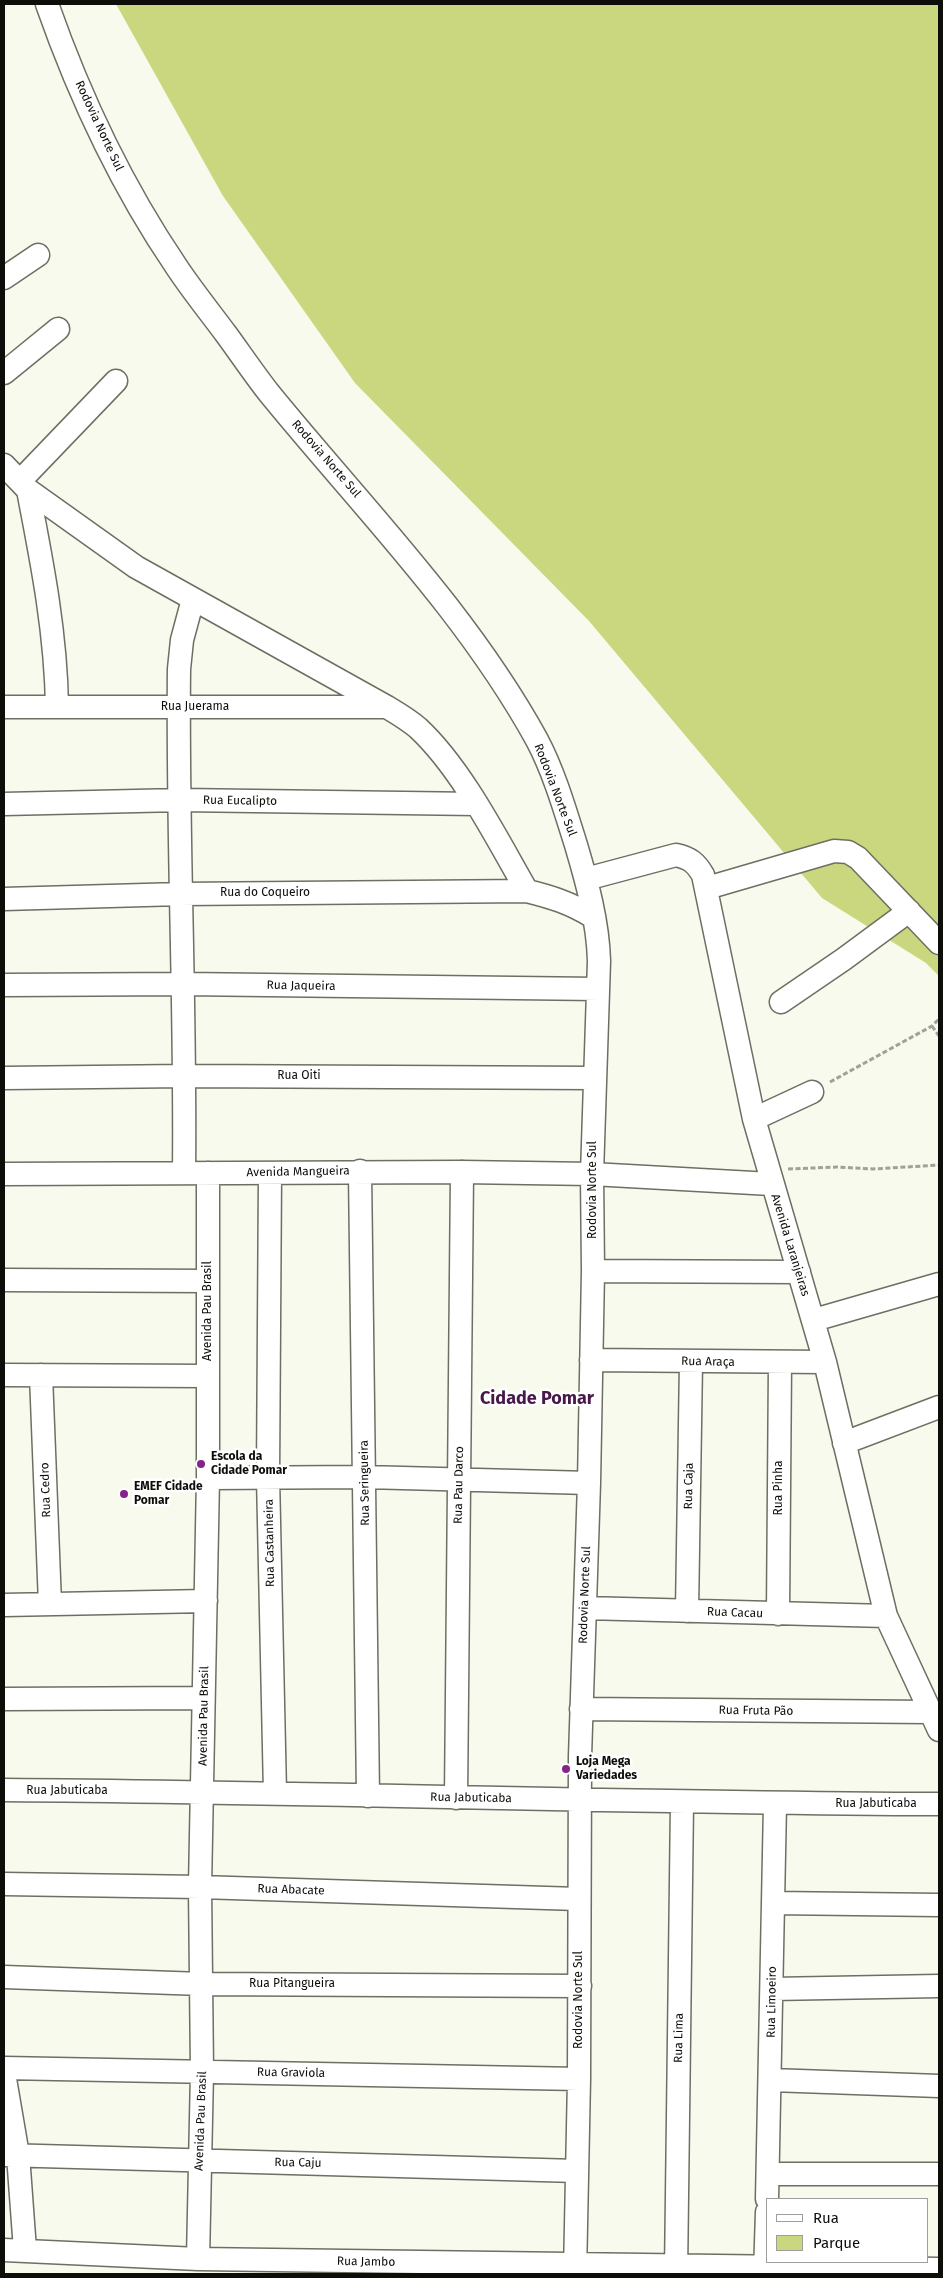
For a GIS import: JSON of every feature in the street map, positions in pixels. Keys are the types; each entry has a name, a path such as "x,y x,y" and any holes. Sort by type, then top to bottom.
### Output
{"street":[{"name":"Rodovia Norte Sul","path":"47,4 63,49 99,131 138,205 176,266 268,392 374,515 495,671 538,742 559,792 586,879 598,940 598,989 592,1174 592,1360 579,1800 578,1899 580,1986 575,2270"},
{"path":"4,278 38,256"},
{"path":"4,373 58,329"},
{"path":"24,485 116,381"},
{"path":"4,465 24,485 136,567 405,718 428,738 477,804 527,891 554,897 575,905 592,917"},
{"path":"24,485 52,618 57,707"},
{"path":"184,1173 184,984 180,894 178,706 180,652 193,598"},
{"name":"Rua Juerama","path":"4,707 387,707"},
{"name":"Rua Eucalipto","path":"4,804 180,800 477,804"},
{"path":"707,888 826,853 842,851 853,854 939,943"},
{"name":"Avenida Laranjeiras","path":"586,879 676,855 687,857 697,865 707,888 754,1119 771,1184 814,1320 886,1616 934,1721"},
{"name":"Rua do Coqueiro","path":"4,899 180,894 527,891"},
{"path":"781,1002 909,911"},
{"name":"Rua Jaqueira","path":"4,986 184,984 598,989"},
{"name":"Rua Oiti","path":"4,1078 185,1076 595,1078"},
{"path":"754,1119 812,1092"},
{"name":"Rua Seringueira","path":"360,1171 368,1796"},
{"name":"Avenida Mangueira","path":"4,1174 462,1172 592,1174 771,1184"},
{"name":"Rua Pau Darco","path":"456,1798 462,1172"},
{"name":"Avenida Pau Brasil","path":"198,2260 202,2072 200,1887 208,1478 208,1173"},
{"name":"Rua Castanheira","path":"270,1173 268,1477 275,1793"},
{"path":"593,1271 799,1272"},
{"path":"4,1280 207,1281"},
{"path":"814,1320 939,1284"},
{"name":"Rua Araça","path":"592,1360 825,1362"},
{"name":"Rua Caja","path":"687,1611 691,1362"},
{"name":"Rua Pinha","path":"778,1614 780,1363"},
{"path":"4,1375 208,1376"},
{"name":"Rua Cedro","path":"41,1375 50,1604"},
{"path":"844,1443 939,1407"},
{"path":"208,1478 365,1477 589,1483"},
{"path":"4,1605 206,1601"},
{"name":"Rua Cacau","path":"585,1608 886,1616"},
{"path":"4,1699 203,1698"},
{"name":"Rua Fruta Pão","path":"581,1709 934,1721"},
{"name":"Rua Jabuticaba","path":"4,1790 275,1793 775,1804 939,1804"},
{"name":"Rua Lima","path":"676,2270 682,1802"},
{"name":"Rua Limoeiro","path":"767,2198 771,2080 775,1804"},
{"name":"Rua Abacate","path":"4,1884 200,1887 578,1899"},
{"path":"773,1903 939,1905"},
{"name":"Rua Pitangueira","path":"4,1977 202,1984 580,1986"},
{"path":"772,1989 939,1986"},
{"name":"Rua Graviola","path":"4,2068 579,2079"},
{"path":"4,2073 11,2155 14,2250"},
{"path":"771,2080 939,2086"},
{"name":"Rua Caju","path":"11,2155 577,2171"},
{"path":"768,2174 939,2174"},
{"path":"765,2270 766,2241"},
{"name":"Rua Jambo","path":"14,2250 139,2266 198,2260 462,2269 939,2270"}],"path":[{"path":"812,1092 932,1026 939,1018"},
{"path":"932,1026 939,1036"},
{"path":"771,1184 778,1174 788,1168 837,1167 873,1169 939,1165"}],"green space":[{"path":"116,4 939,4 939,976 926,963 822,898 589,621 355,383 223,196"}],"place":[{"name":"Escola da Cidade Pomar","path":"201,1464"},
{"name":"EMEF Cidade Pomar","path":"124,1494"},
{"name":"Loja Mega Variedades","path":"566,1769"}],"district":[{"name":"Cidade Pomar","path":"537,1399"}]}
